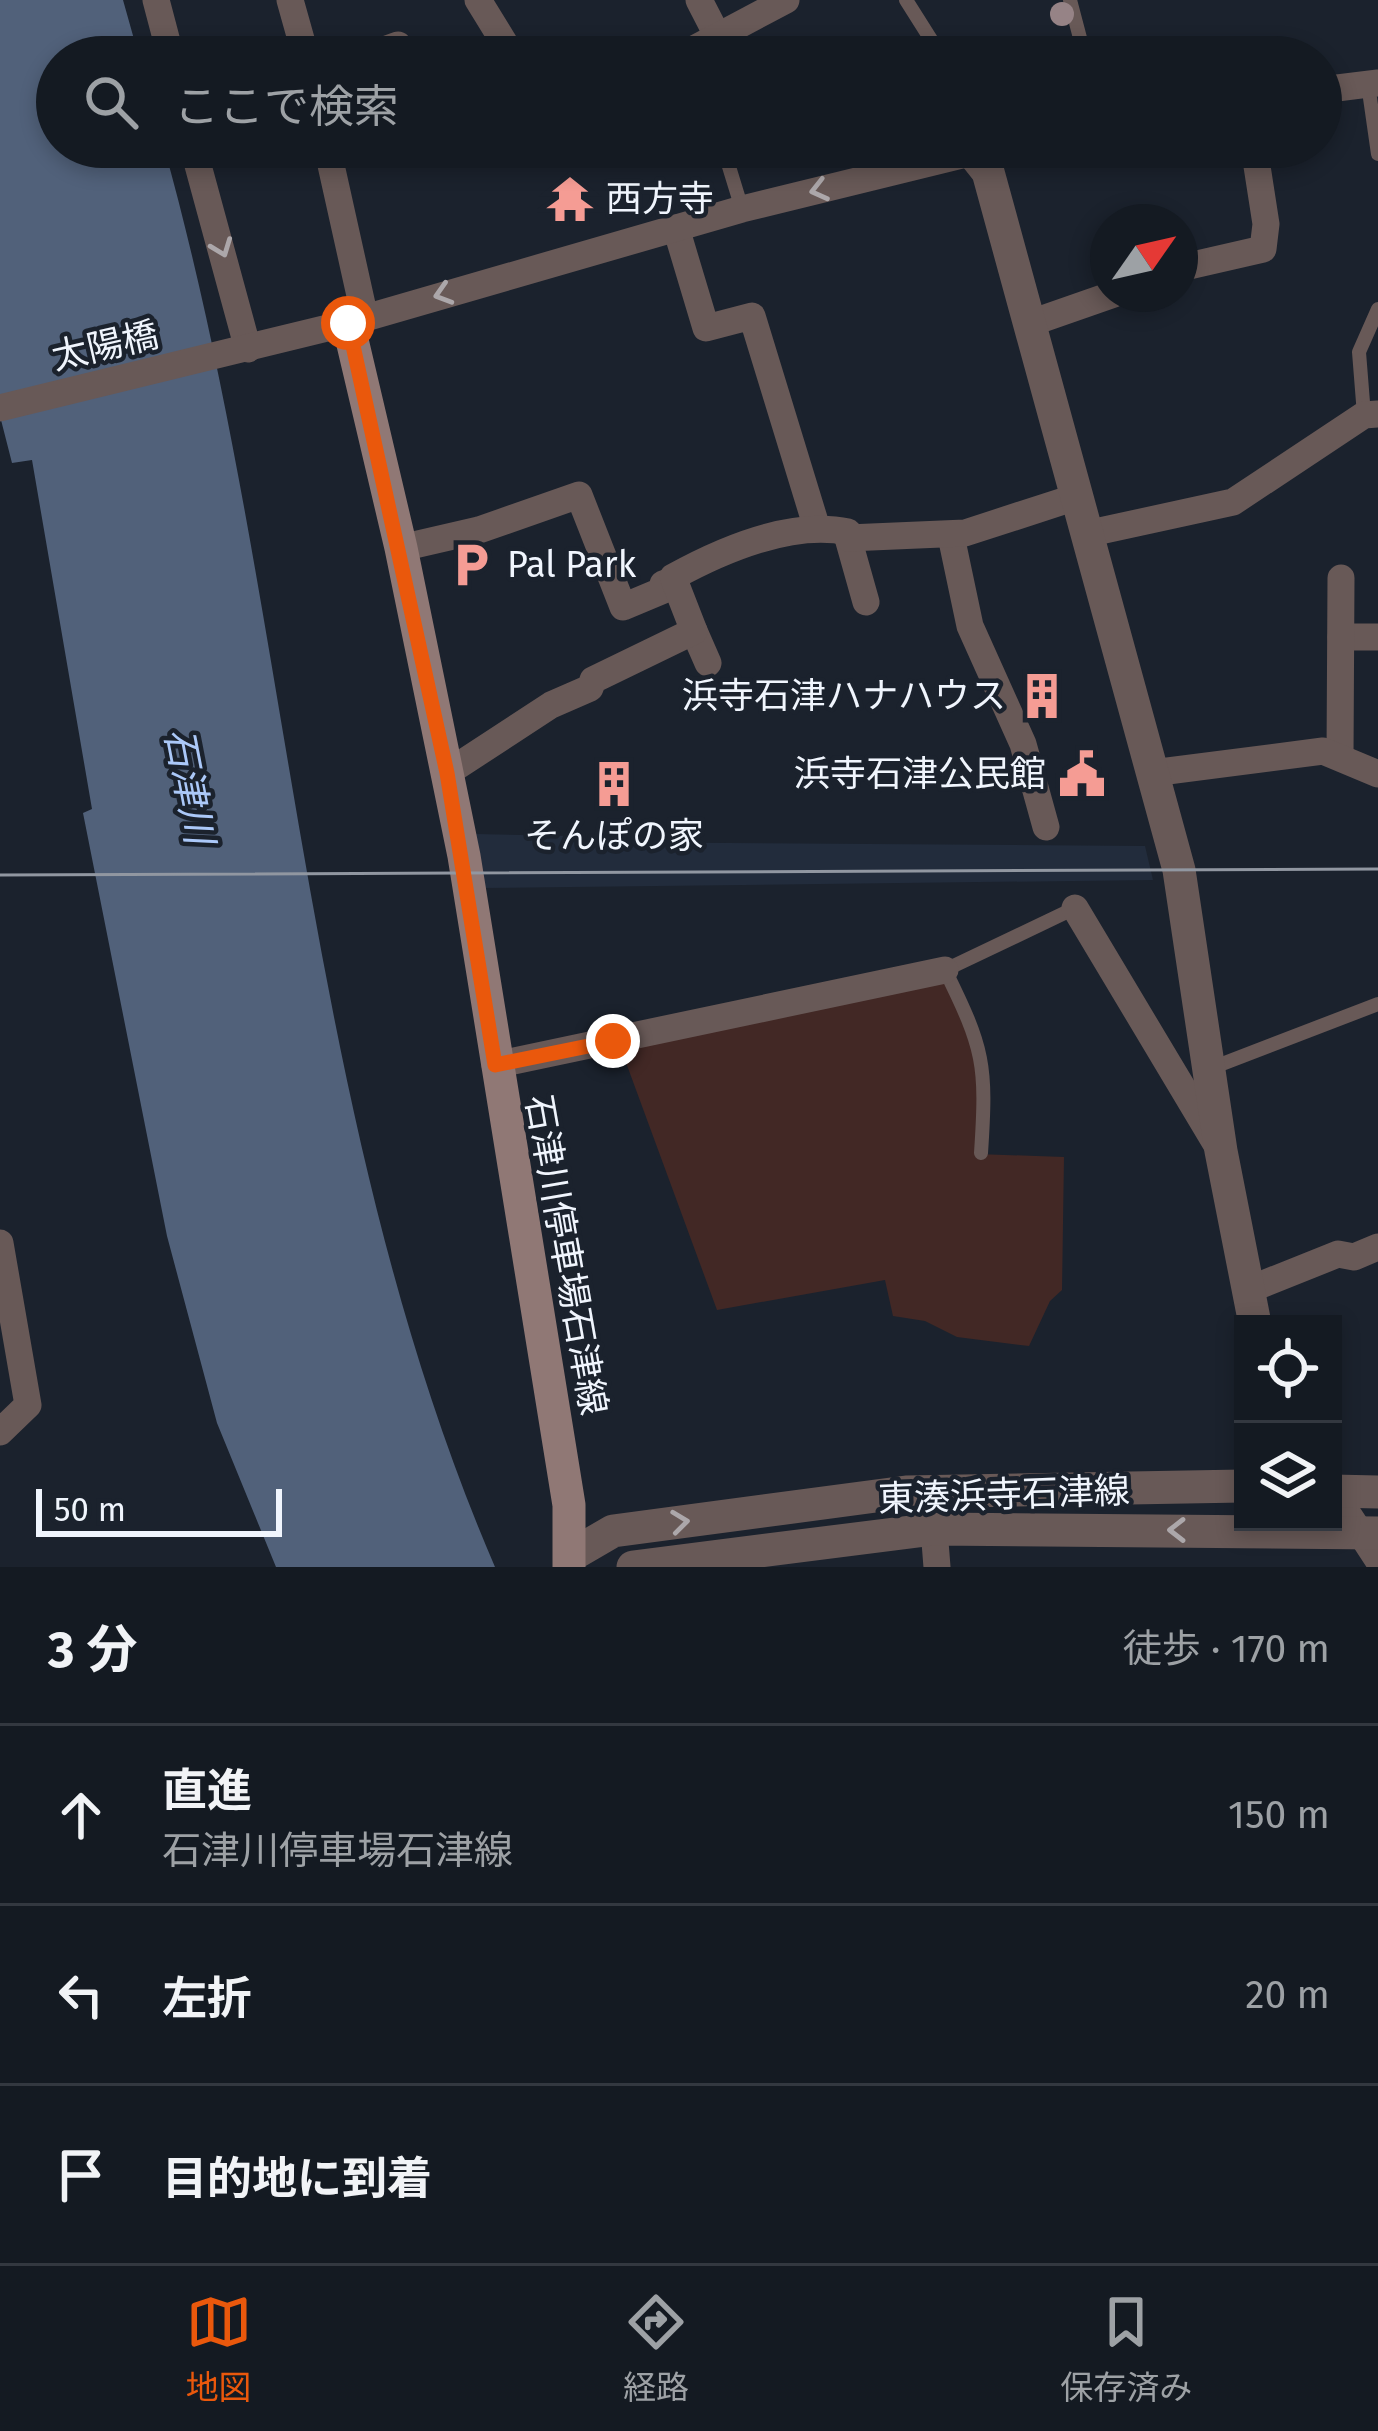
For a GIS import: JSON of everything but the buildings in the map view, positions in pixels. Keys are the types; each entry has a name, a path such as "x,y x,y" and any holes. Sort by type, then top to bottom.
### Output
{"main road":[{"name":"石津川停車場石津線","path":"356,320 447,773 569,1505 570,1561"}],"street":[{"path":"156,0 165,36"},
{"path":"290,0 300,36"},
{"path":"478,0 500,36"},
{"path":"698,0 717,35 786,0"},
{"path":"1342,87 1373,83"},
{"path":"198,168 237,352"},
{"path":"331,168 356,320"},
{"name":"太陽橋","path":"0,408 237,352 742,209 905,168"},
{"path":"987,168 1179,870 1221,1150 1253,1315"},
{"path":"1198,264 1263,250 1266,224 1257,168"},
{"path":"676,228 706,328 752,316 816,525"},
{"path":"1028,324 1090,302"},
{"path":"1086,534 1233,502 1371,415"},
{"path":"401,548 479,530 579,495 623,607 666,590 663,584 696,565 816,525 848,532 866,602"},
{"path":"848,538 951,536 1076,497"},
{"path":"951,536 970,626 1023,744 1046,827"},
{"path":"1340,756 1341,578"},
{"path":"674,580 708,664"},
{"path":"447,773 551,705 590,688 593,680 694,631"},
{"path":"1342,638 1378,637"},
{"path":"1152,772 1323,751 1378,774"},
{"path":"1075,908 1221,1150"},
{"path":"495,1065 945,970"},
{"path":"0,1243 28,1405 0,1432"},
{"path":"1248,1290 1338,1254 1354,1257 1378,1246"},
{"name":"東湊浜寺石津線","path":"570,1561 614,1531 906,1492 1234,1486"},
{"path":"1342,1491 1378,1492"},
{"path":"1342,1502 1373,1542"},
{"name":"東湊浜寺石津線","path":"633,1567 934,1529 1234,1527"},
{"path":"934,1529 937,1567"},
{"name":"東湊浜寺石津線","path":"1319,1531 1373,1542"},
{"path":"570,1561 613,1567"}],"lane":[{"path":"906,0 929,36"},
{"path":"1070,0 1079,36"},
{"path":"1373,83 1378,154"},
{"path":"729,168 742,209"},
{"path":"1371,415 1359,352 1378,309"},
{"path":"982,1153 987,1074 975,1031 945,970 1075,908"},
{"path":"1209,1069 1378,1004"}],"shaded area":[{"path":"475,834 574,836 576,842 1145,846 1153,880 482,888"},
{"path":"944,978 976,1063 977,1154 1064,1157 1062,1290 1050,1301 1029,1346 957,1337 925,1321 893,1316 885,1280 717,1310 621,1049"}],"water":[{"name":"石津川","path":"0,0 123,0 133,36 36,36 36,168 169,168 208,324 339,1043 380,1221 430,1396 495,1567 276,1567 217,1423 167,1236 83,813 92,809 32,460 12,463 0,416"}],"tram line":[{"path":"0,875 1378,869"}],"place":[{"name":"西方寺","path":"570,199"},
{"name":"Pal Park","path":"471,565"},
{"name":"浜寺石津ハナハウス","path":"1042,696"},
{"name":"浜寺石津公民館","path":"1082,774"},
{"name":"そんぽの家","path":"614,784"}],"route":[{"path":"348,323 401,548 464,856 495,1065 613,1041"}]}
